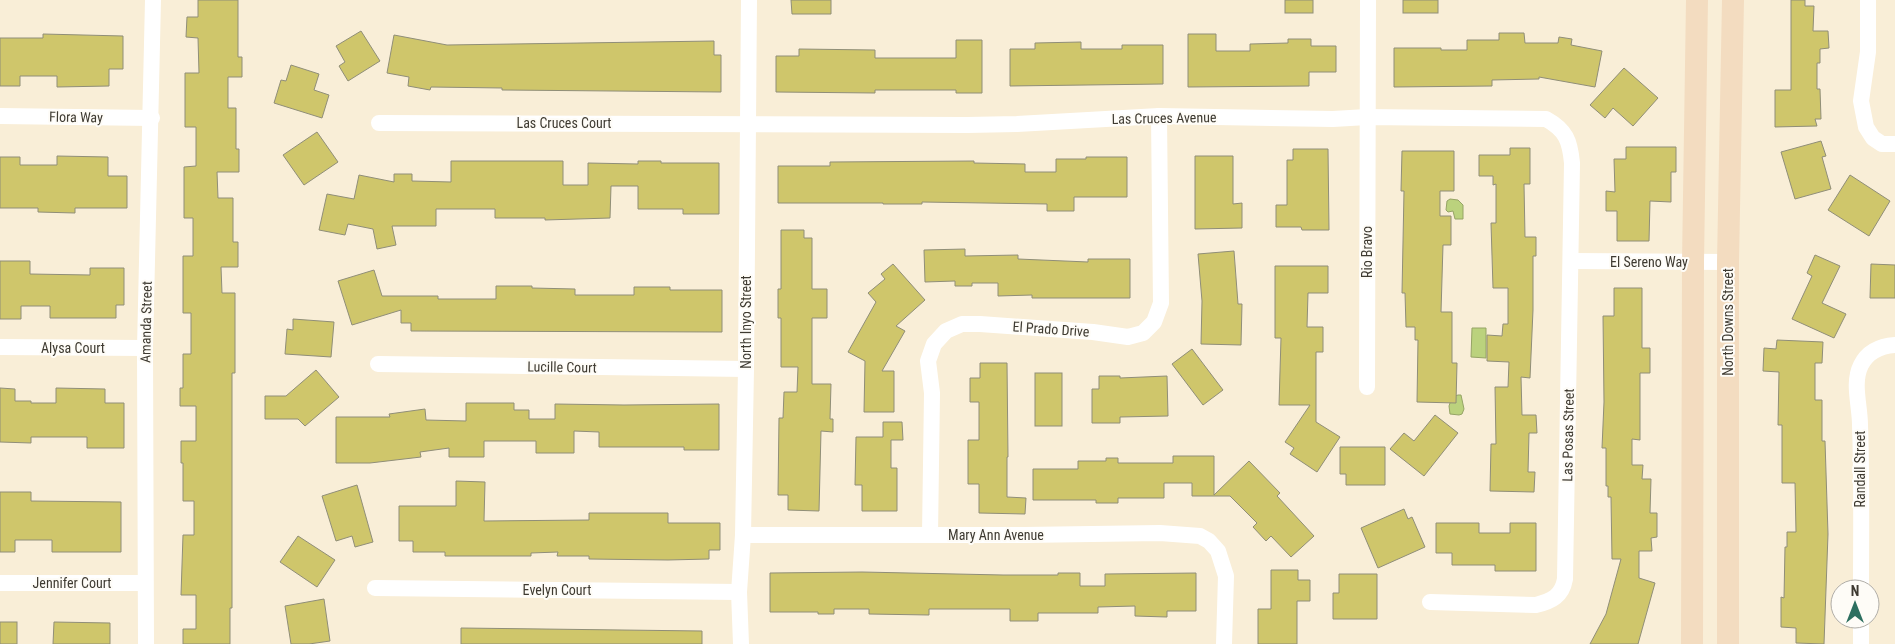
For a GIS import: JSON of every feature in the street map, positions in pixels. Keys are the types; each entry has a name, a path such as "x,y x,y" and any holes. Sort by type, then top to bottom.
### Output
{"main road":[{"path":"1692,644 1693,262 1697,0"},
{"name":"North Downs Street","path":"1728,644 1728,262 1733,0"}],"street":[{"name":"Amanda Street","path":"146,644 145,348 152,118 153,0"},
{"name":"North Inyo Street","path":"741,644 738,592 743,535 746,370 748,0"},
{"name":"Rio Bravo","path":"1367,387 1368,0"},
{"path":"1868,0 1868,52 1861,101 1866,127 1872,138 1882,144 1895,144"},
{"name":"Flora Way","path":"0,116 152,118"},
{"name":"Las Cruces Avenue","path":"748,124 1017,124 1159,116 1333,119 1368,117 1537,118 1546,119 1555,124 1566,135 1568,142"},
{"name":"El Prado Drive","path":"930,535 932,393 928,361 934,344 946,331 962,324 980,324 1093,332 1128,337 1143,333 1154,322 1162,303 1159,116"},
{"name":"Las Cruces Court","path":"380,123 748,124"},
{"name":"Las Posas Street","path":"1430,602 1536,605 1549,602 1564,588 1572,163 1568,142"},
{"name":"El Sereno Way","path":"1570,262 1728,262"},
{"name":"Randall Street","path":"1861,579 1860,423 1856,378 1861,364 1870,352 1883,346 1895,345"},
{"name":"Alysa Court","path":"0,347 145,348"},
{"name":"Lucille Court","path":"378,364 746,370"},
{"name":"Mary Ann Avenue","path":"743,535 1180,533 1200,536 1218,551 1226,576 1224,644"},
{"name":"Jennifer Court","path":"0,583 145,583"},
{"name":"Evelyn Court","path":"375,588 738,592"},
{"path":"1861,629 1861,644"}],"shaded area":[{"path":"1450,199 1458,200 1463,205 1463,219 1455,219 1453,211 1448,212 1446,210 1447,201"},
{"path":"1472,328 1486,328 1486,358 1471,357"},
{"path":"1461,395 1464,409 1462,414 1450,414 1449,406 1452,397"}],"building":[{"path":"198,0 238,0 238,57 242,57 242,77 228,77 228,108 236,108 236,149 239,149 239,172 217,172 218,198 233,198 233,242 238,242 238,267 221,267 222,293 235,293 235,373 232,373 232,608 230,608 230,644 183,644 183,629 196,629 196,595 181,595 183,535 194,535 194,501 183,501 181,441 196,441 196,406 180,406 180,388 183,388 183,354 191,354 191,313 183,313 183,256 193,256 193,218 184,218 184,167 196,166 196,127 185,127 185,73 199,73 198,38 186,37 187,17 198,17"},
{"path":"791,0 831,0 831,14 792,14"},
{"path":"1285,0 1313,0 1313,13 1285,13"},
{"path":"1403,0 1438,0 1438,13 1403,13"},
{"path":"1791,0 1805,0 1805,6 1814,6 1813,31 1828,31 1829,48 1820,49 1820,63 1817,63 1817,89 1820,89 1821,119 1815,119 1817,126 1775,127 1775,90 1791,90"},
{"path":"361,31 380,61 348,81 339,66 345,62 336,46"},
{"path":"1499,33 1524,33 1525,43 1558,43 1559,37 1572,39 1571,45 1602,51 1595,87 1539,77 1539,79 1492,80 1492,86 1394,87 1394,48 1467,50 1467,40 1499,40"},
{"path":"43,34 123,36 123,69 109,69 109,86 57,87 57,76 20,76 20,86 0,86 0,38 43,38"},
{"path":"1188,34 1216,34 1216,51 1250,51 1250,44 1288,43 1288,39 1311,39 1311,46 1336,46 1336,72 1309,72 1309,86 1188,87"},
{"path":"394,35 447,45 714,41 714,55 721,55 721,92 502,90 502,88 431,87 430,90 408,86 409,77 387,73"},
{"path":"956,40 982,40 982,93 956,93 956,90 875,90 875,93 776,92 776,56 799,56 799,49 875,50 875,58 956,58"},
{"path":"1081,42 1081,49 1122,49 1122,45 1163,45 1163,84 1010,86 1010,49 1035,49 1035,43"},
{"path":"291,65 319,74 314,90 329,95 322,118 274,103 281,80 286,81"},
{"path":"1624,68 1658,98 1633,126 1613,108 1605,118 1590,105"},
{"path":"317,132 338,162 304,185 283,155"},
{"path":"1821,141 1826,156 1822,157 1831,189 1795,199 1781,152"},
{"path":"1626,147 1676,147 1676,172 1671,172 1671,202 1650,201 1649,241 1617,241 1617,211 1606,211 1606,191 1615,192 1614,159 1626,159"},
{"path":"1510,148 1530,148 1530,184 1524,184 1525,237 1536,237 1536,256 1533,256 1530,378 1521,377 1522,415 1536,415 1537,433 1529,433 1528,472 1535,472 1534,492 1490,491 1491,444 1496,444 1495,387 1508,387 1509,362 1487,361 1487,335 1502,336 1503,324 1508,324 1508,288 1493,288 1491,223 1496,223 1496,184 1493,185 1493,176 1479,176 1479,155 1510,155"},
{"path":"1293,149 1328,149 1329,230 1302,230 1301,227 1276,227 1276,205 1287,205 1287,160 1293,160"},
{"path":"1402,151 1454,151 1454,191 1440,191 1440,216 1451,216 1451,245 1443,245 1441,312 1452,312 1452,363 1457,363 1456,403 1417,402 1418,340 1415,340 1415,327 1406,327 1405,293 1402,293 1404,191 1401,191"},
{"path":"57,156 108,157 108,176 127,176 127,208 75,208 75,213 38,212 38,208 0,208 0,157 20,157 20,165 57,165"},
{"path":"1195,156 1233,156 1233,204 1242,203 1242,228 1195,229"},
{"path":"1086,157 1127,157 1127,197 1074,197 1074,211 1047,211 1047,204 922,202 922,204 778,203 778,166 830,166 830,162 974,161 974,163 1025,164 1025,172 1056,172 1056,159 1086,159"},
{"path":"451,161 563,161 563,185 588,185 588,163 638,164 638,161 661,161 661,163 719,163 719,214 683,214 683,209 638,209 638,186 611,186 610,218 545,220 545,218 495,218 495,209 436,209 436,226 392,226 396,245 377,249 373,229 348,224 345,235 319,230 327,194 354,199 359,175 394,182 394,174 412,174 412,181 451,182"},
{"path":"1850,175 1890,201 1869,236 1828,210"},
{"path":"781,230 804,230 804,238 812,238 812,289 827,289 827,318 812,318 812,384 831,384 830,419 833,419 833,432 821,431 819,511 788,510 788,495 778,495 779,418 783,418 784,392 797,392 798,367 781,367 781,318 778,318 778,289 781,289"},
{"path":"965,249 965,256 1018,255 1018,259 1088,262 1088,259 1130,259 1130,298 1032,298 1032,295 998,296 998,283 972,283 972,286 955,286 955,281 925,282 924,250"},
{"path":"1234,251 1238,304 1242,304 1241,345 1201,344 1202,301 1198,254"},
{"path":"1815,255 1840,266 1822,303 1846,314 1834,338 1792,319 1812,276 1807,273"},
{"path":"0,261 30,261 30,274 90,275 90,268 124,268 124,305 116,305 116,318 50,318 50,306 21,306 21,319 0,319"},
{"path":"893,264 925,300 896,326 905,331 882,371 894,371 894,412 864,412 865,361 848,352 876,302 868,293 885,279 881,274"},
{"path":"1871,264 1895,265 1895,298 1870,298"},
{"path":"1275,266 1328,266 1328,293 1308,293 1307,327 1323,327 1323,352 1316,352 1316,422 1340,437 1317,472 1290,454 1294,448 1285,442 1310,405 1279,405 1281,338 1275,338"},
{"path":"374,270 382,296 438,296 438,299 496,299 496,286 575,289 575,295 634,295 634,287 670,287 670,290 722,290 722,332 411,331 411,323 401,323 401,310 352,325 338,281"},
{"path":"1614,288 1642,288 1642,348 1650,348 1650,373 1640,373 1640,440 1632,439 1632,465 1643,465 1642,479 1651,479 1650,513 1657,513 1657,537 1651,538 1652,551 1639,551 1639,578 1655,583 1638,644 1590,644 1606,614 1621,559 1612,559 1611,497 1608,497 1608,486 1606,486 1606,448 1602,448 1604,402 1603,316 1614,316"},
{"path":"293,319 334,322 331,357 285,354 287,329 293,330"},
{"path":"1777,340 1823,342 1822,363 1815,363 1815,400 1822,400 1822,441 1825,441 1828,534 1824,644 1796,643 1796,628 1781,627 1781,597 1784,598 1787,532 1796,532 1795,483 1782,483 1782,425 1778,425 1779,372 1763,371 1764,348 1776,349"},
{"path":"1192,349 1223,390 1203,405 1172,364"},
{"path":"980,363 1007,363 1007,497 1026,498 1025,514 979,513 979,484 968,484 968,440 979,440 979,402 970,402 970,378 980,378"},
{"path":"316,370 339,397 305,426 298,419 265,419 265,396 286,396"},
{"path":"1035,373 1062,373 1062,426 1035,426"},
{"path":"1099,376 1120,376 1120,378 1167,376 1168,416 1120,417 1120,423 1092,423 1092,389 1099,389"},
{"path":"0,388 15,389 15,401 31,401 31,403 56,403 56,388 105,389 105,403 124,403 124,448 87,448 87,437 31,437 31,443 0,442"},
{"path":"466,403 514,403 514,410 529,410 529,419 555,419 555,404 719,404 719,450 684,450 684,447 599,447 599,432 574,431 574,453 536,453 536,441 484,441 484,457 449,457 449,448 420,452 421,457 370,463 336,463 336,417 390,417 389,414 425,409 426,420 466,421"},
{"path":"1435,415 1458,433 1424,476 1390,449 1404,433 1414,441"},
{"path":"883,422 902,422 903,440 891,440 891,468 897,468 897,511 862,511 862,485 855,485 856,437 883,437"},
{"path":"1340,447 1385,447 1385,485 1346,485 1346,474 1340,474"},
{"path":"1173,456 1214,456 1214,495 1249,461 1280,493 1277,496 1314,536 1291,557 1271,536 1266,541 1253,527 1257,523 1230,496 1192,496 1192,483 1164,483 1164,498 1118,498 1118,503 1096,503 1096,500 1033,500 1033,469 1078,469 1078,461 1106,461 1106,458 1118,458 1118,463 1173,463"},
{"path":"456,481 485,482 484,521 589,520 589,513 668,513 668,523 720,523 720,550 709,550 709,559 668,560 589,559 589,556 557,556 558,552 531,553 531,556 445,556 445,552 413,552 413,541 399,541 399,506 456,506"},
{"path":"357,485 373,542 355,547 352,536 336,541 322,496"},
{"path":"0,492 31,492 31,501 121,502 121,552 52,552 52,540 15,540 15,552 0,552"},
{"path":"1404,509 1408,519 1412,517 1425,547 1378,568 1361,528"},
{"path":"1436,523 1479,523 1479,533 1510,533 1510,523 1536,523 1536,571 1495,571 1495,565 1452,565 1452,553 1436,553"},
{"path":"298,536 335,560 317,587 280,562"},
{"path":"1271,570 1298,570 1298,580 1310,580 1310,601 1297,601 1297,644 1258,644 1258,609 1271,609"},
{"path":"862,572 1003,575 1080,573 1080,586 1105,586 1105,574 1196,573 1196,611 1167,611 1167,617 1135,616 1135,606 1098,607 1098,613 1038,613 1038,621 1010,621 1010,609 929,609 929,615 869,614 869,609 834,609 834,614 770,612 770,573"},
{"path":"1339,574 1377,574 1377,619 1333,619 1333,593 1339,593"},
{"path":"324,599 330,641 291,644 285,606"},
{"path":"0,622 17,622 17,644 0,644"},
{"path":"54,622 110,623 110,644 53,644"},
{"path":"461,628 702,631 702,644 461,644"}]}
